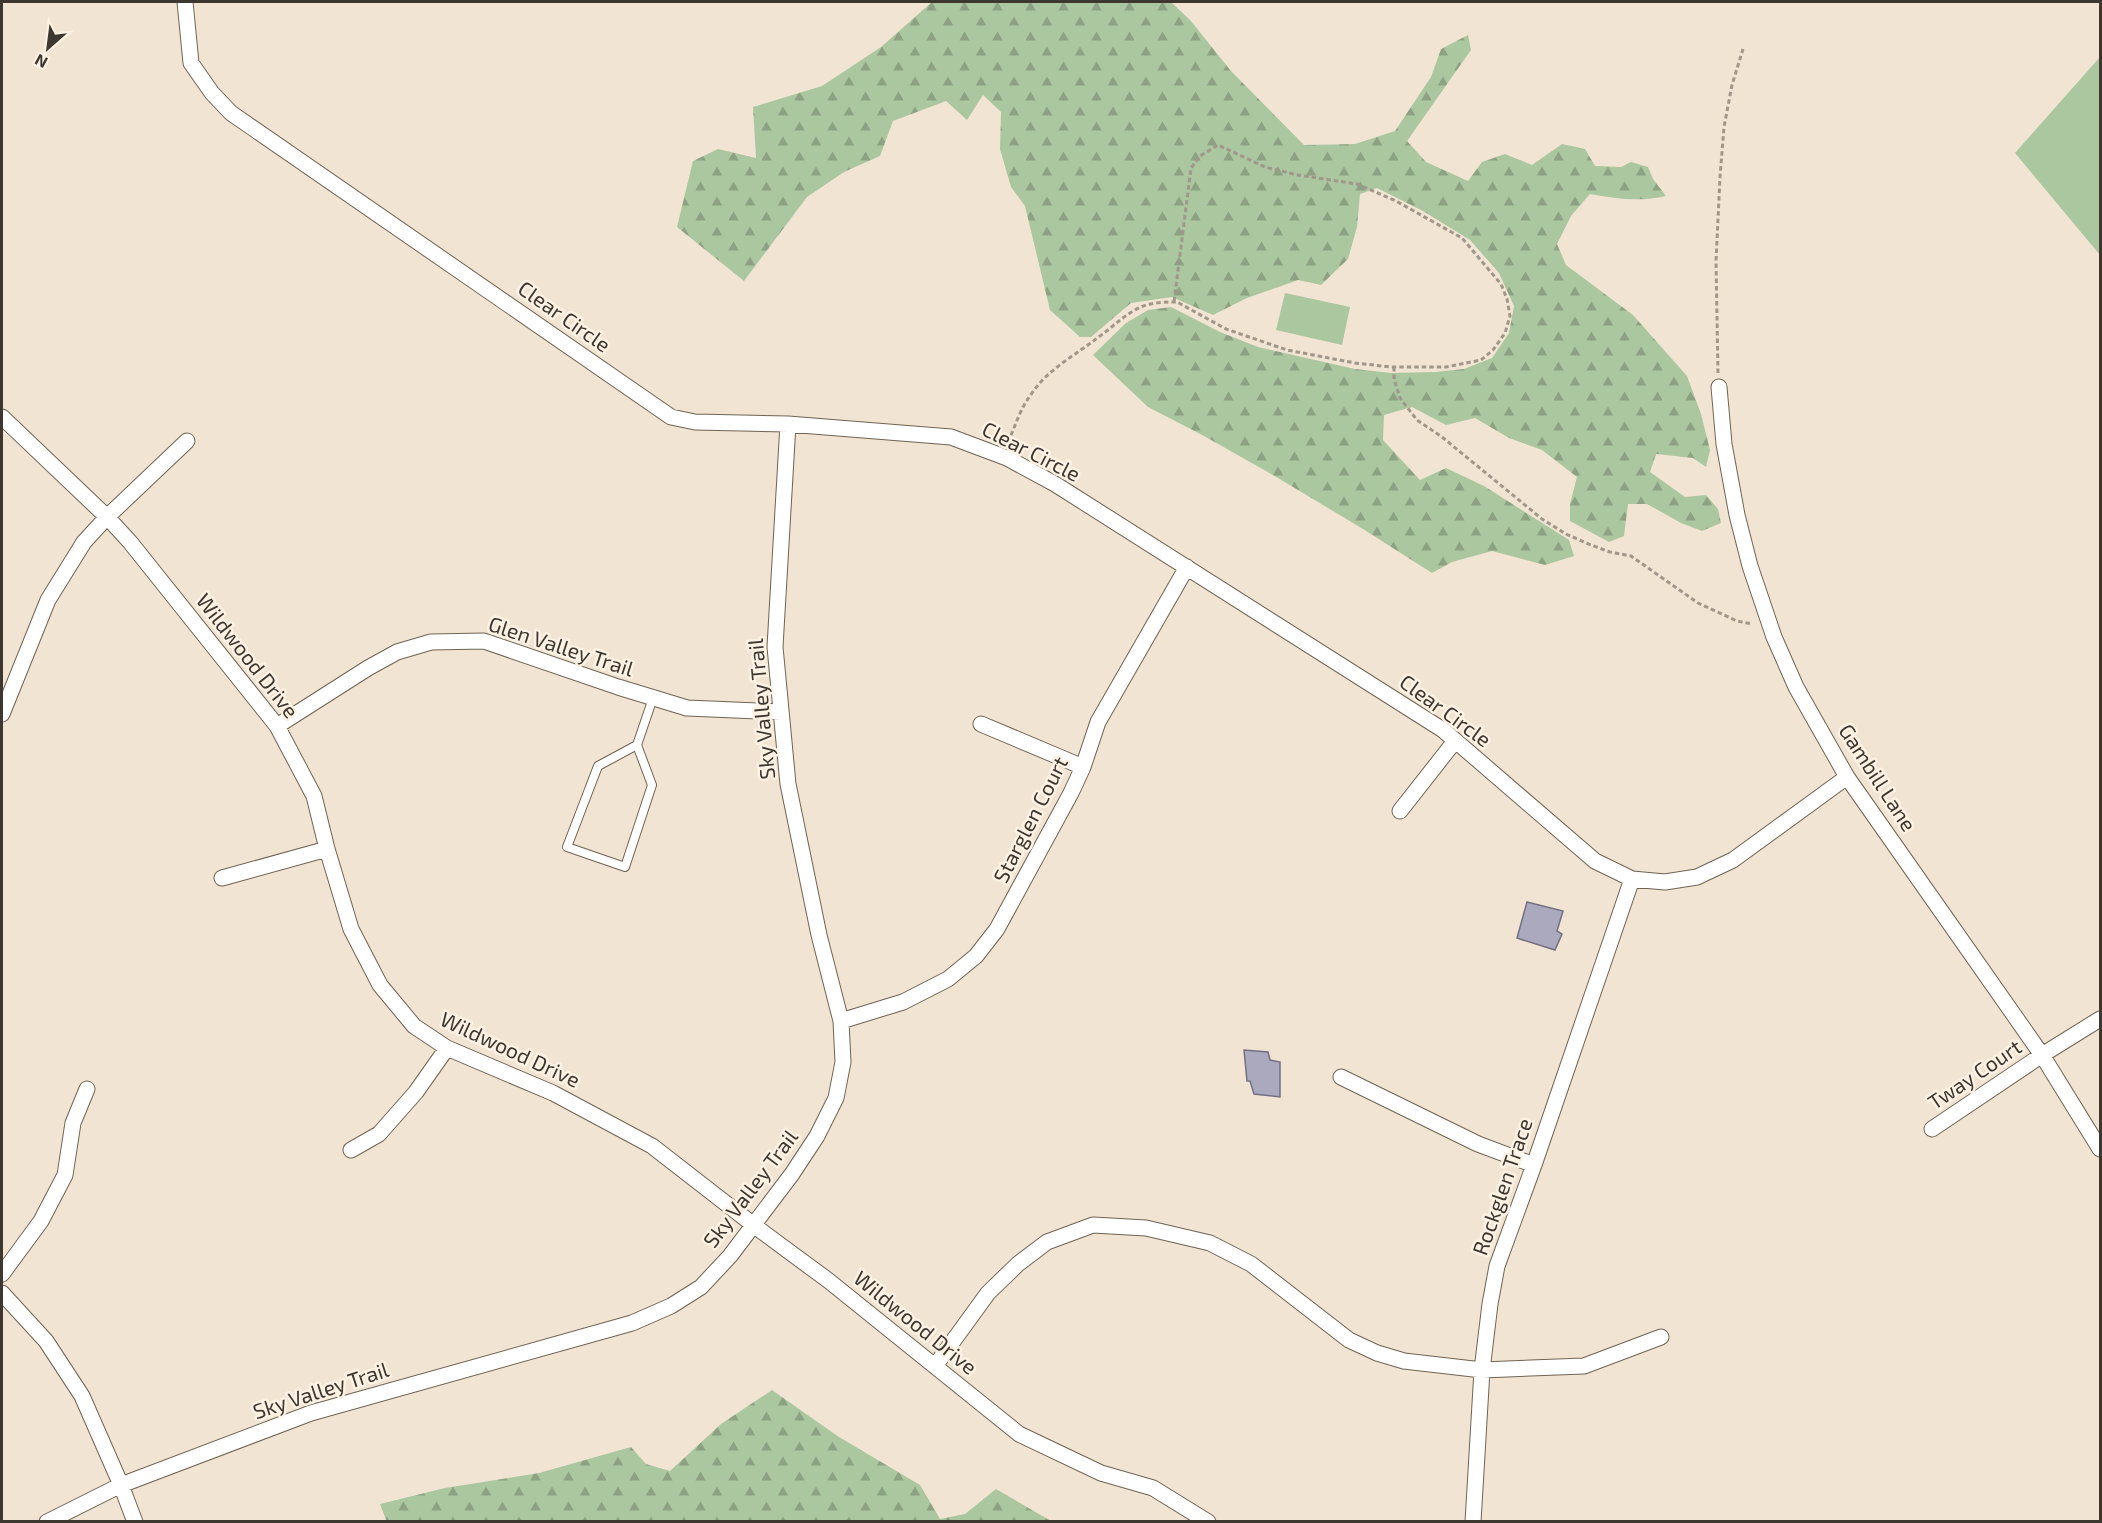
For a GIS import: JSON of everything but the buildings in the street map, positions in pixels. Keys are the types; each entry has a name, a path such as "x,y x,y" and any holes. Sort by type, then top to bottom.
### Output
{"street":[{"name":"Clear Circle","path":"185,2 191,63 212,93 231,113 671,417 695,422 788,424 951,437 1007,458 1048,480 1443,730 1595,861 1632,879 1665,882 1697,877 1733,860 1847,777"},
{"name":"Gambill Lane","path":"1719,387 1724,444 1737,515 1750,566 1796,687 1847,777 2042,1055 2100,1149"},
{"name":"Wildwood Drive","path":"2,417 107,517 130,542 277,726 314,796 351,929 380,985 414,1026 447,1048 553,1093 652,1146 829,1281 1019,1434 1101,1473 1153,1488 1208,1521"},
{"name":"Sky Valley Trail","path":"47,1521 121,1485 311,1413 632,1323 671,1306 701,1287 730,1256 792,1174 817,1136 836,1098 843,1062 841,1021 819,935 788,784 775,646 788,424"},
{"path":"2,714 48,600 84,542 187,441"},
{"name":"Starglen Court","path":"841,1021 903,1002 948,979 976,956 997,929 1067,801 1083,766 1098,722 1187,567"},
{"name":"Glen Valley Trail","path":"277,726 368,668 398,652 431,642 484,641 687,708 781,712"},
{"path":"981,724 1083,766"},
{"path":"1400,811 1455,741"},
{"path":"222,878 327,849"},
{"name":"Rockglen Trace","path":"1473,1521 1482,1370 1497,1266 1534,1166 1632,879"},
{"name":"Tway Court","path":"1932,1129 2100,1019"},
{"path":"351,1150 380,1134 417,1092 447,1048"},
{"path":"1341,1077 1478,1144 1534,1166"},
{"path":"2,1274 41,1221 65,1175 73,1124 87,1089"},
{"path":"935,1366 988,1293 1018,1264 1047,1242 1093,1225 1146,1228 1210,1244 1251,1264 1349,1340 1377,1353 1404,1361 1482,1370 1584,1366 1661,1337"},
{"path":"2,1293 46,1341 82,1396 135,1521"}],"lane":[{"path":"637,745 598,766 567,847 625,867 652,785 637,745 653,698"}],"path":[{"path":"1719,387 1716,262 1720,177 1724,127 1743,49"},
{"path":"1008,442 1030,395 1048,374 1100,337 1122,318 1143,306 1174,302 1226,329 1287,350 1355,363 1394,367 1446,367 1481,360 1493,350 1505,333 1509,316 1507,299 1501,284 1462,238 1396,201 1357,184 1298,176 1265,167 1218,145 1200,156 1191,168 1174,302"},
{"path":"1394,367 1394,379 1400,398 1417,420 1442,437 1542,519 1566,534 1591,545 1631,556 1716,613 1737,621 1771,625"}],"green space":[{"path":"932,2 1171,2 1190,20 1231,71 1304,145 1355,144 1395,131 1431,77 1441,49 1468,35 1471,50 1407,141 1426,162 1468,181 1482,162 1505,154 1532,165 1562,144 1585,149 1595,166 1621,167 1631,162 1648,167 1653,179 1666,196 1628,199 1590,194 1571,216 1557,244 1566,265 1633,315 1687,376 1701,414 1710,450 1706,467 1693,458 1656,454 1650,472 1685,497 1706,495 1718,509 1721,523 1702,531 1681,523 1647,504 1628,504 1624,536 1609,542 1570,521 1570,504 1577,477 1542,450 1509,438 1475,418 1446,425 1412,407 1384,415 1383,440 1420,480 1446,468 1484,486 1569,540 1574,556 1545,565 1492,551 1452,562 1432,573 1278,478 1148,407 1093,355 1126,323 1148,310 1171,307 1220,332 1258,347 1355,369 1391,373 1435,372 1464,369 1492,358 1509,333 1514,306 1499,273 1470,240 1423,211 1377,188 1360,194 1357,227 1348,259 1321,285 1298,280 1247,298 1213,315 1172,297 1131,303 1091,337 1080,337 1050,310 1025,206 1011,187 1000,149 1001,112 983,95 967,120 946,101 893,121 880,156 844,172 807,197 744,281 677,227 693,161 718,149 756,158 753,107 822,86 881,47"},
{"path":"2100,57 2100,255 2015,153"},
{"path":"1285,293 1350,307 1342,345 1276,330"},
{"path":"772,1390 839,1437 920,1485 940,1519 965,1514 996,1489 1051,1521 381,1521 386,1520 380,1504 445,1488 539,1473 631,1447 646,1464 670,1471 721,1424"}]}
